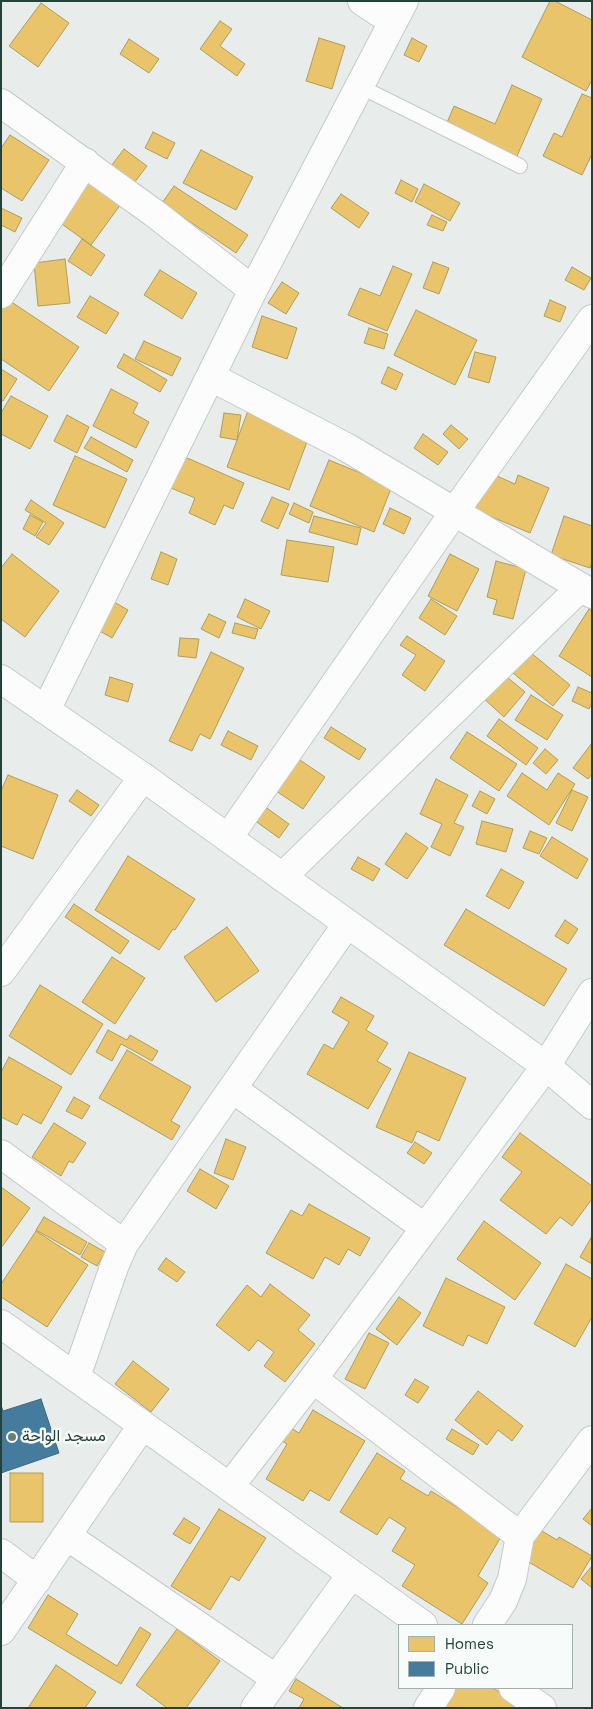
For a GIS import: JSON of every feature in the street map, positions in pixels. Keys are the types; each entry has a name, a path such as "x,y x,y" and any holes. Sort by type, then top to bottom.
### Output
{"street":[{"path":"46,710 253,290 398,11 362,1"},
{"path":"1,103 162,219 253,290"},
{"path":"1,294 85,162"},
{"path":"228,838 455,511 592,319"},
{"path":"211,377 346,447 587,590 282,877"},
{"path":"1,679 143,777 546,1066 592,1105"},
{"path":"1,972 143,777"},
{"path":"76,1377 114,1267 124,1244 347,924"},
{"path":"230,1486 313,1379 546,1066 583,1024 592,994"},
{"path":"233,1089 425,1228"},
{"path":"1,1154 124,1244"},
{"path":"1,1324 422,1624"},
{"path":"313,1379 520,1536"},
{"path":"1,1631 142,1426"},
{"path":"488,1624 503,1602 512,1579 520,1536 592,1440"},
{"path":"68,1536 275,1678"},
{"path":"1,1554 37,1580"},
{"path":"255,1708 351,1575"},
{"path":"428,1708 441,1689"},
{"path":"514,1689 542,1708"}],"lane":[{"path":"359,86 520,166"}],"building: Homes":[{"path":"550,1 555,1 592,20 592,80 586,91 522,57"},
{"path":"41,3 69,23 38,67 9,46"},
{"path":"220,21 232,29 220,46 245,64 237,76 200,49"},
{"path":"319,38 345,46 332,89 306,81"},
{"path":"412,38 427,46 419,62 404,55"},
{"path":"129,39 159,59 149,73 120,54"},
{"path":"512,85 542,99 517,156 446,125 454,106 495,124"},
{"path":"582,94 592,98 592,154 582,175 543,156 554,133 562,137"},
{"path":"153,132 175,143 167,159 145,148"},
{"path":"10,135 49,160 22,201 1,188 1,148"},
{"path":"124,149 147,166 134,183 111,166"},
{"path":"201,150 253,177 236,210 183,183"},
{"path":"89,180 121,204 91,245 59,222"},
{"path":"401,180 418,189 412,202 395,193"},
{"path":"424,184 460,203 450,221 415,202"},
{"path":"174,186 248,235 236,253 162,203"},
{"path":"341,194 369,213 359,228 331,208"},
{"path":"1,208 22,218 15,232 1,225"},
{"path":"432,215 447,222 443,231 427,225"},
{"path":"82,239 105,255 91,276 68,261"},
{"path":"65,259 70,303 38,306 34,263"},
{"path":"433,262 449,268 439,294 423,288"},
{"path":"393,266 412,274 387,331 348,315 360,288 380,296"},
{"path":"572,267 591,278 584,290 565,280"},
{"path":"160,270 197,293 182,319 144,295"},
{"path":"282,282 299,293 286,314 268,303"},
{"path":"90,296 119,313 106,334 77,317"},
{"path":"7,299 79,347 49,391 1,359 1,306"},
{"path":"550,300 566,307 560,322 544,316"},
{"path":"416,310 477,340 455,385 394,355"},
{"path":"262,316 297,328 287,359 252,347"},
{"path":"369,328 388,334 384,349 364,343"},
{"path":"144,341 181,358 172,376 135,359"},
{"path":"475,352 496,357 489,383 468,377"},
{"path":"124,354 167,380 160,392 117,367"},
{"path":"388,367 403,374 396,390 381,383"},
{"path":"1,369 17,379 3,401 1,400"},
{"path":"111,389 138,403 133,413 149,422 136,448 93,426"},
{"path":"11,396 48,416 30,449 1,434 1,413"},
{"path":"249,408 311,431 289,490 227,467"},
{"path":"224,413 241,415 237,440 220,437"},
{"path":"67,415 89,427 77,453 54,441"},
{"path":"451,425 468,439 459,449 443,434"},
{"path":"423,434 448,452 438,465 414,448"},
{"path":"91,437 133,460 127,472 84,448"},
{"path":"75,456 127,479 105,528 53,505"},
{"path":"185,457 244,483 233,509 224,505 215,525 189,513 195,498 171,488"},
{"path":"329,460 392,486 374,532 310,506"},
{"path":"488,472 515,484 518,475 549,488 530,533 473,509"},
{"path":"272,497 289,504 278,529 261,521"},
{"path":"31,500 64,523 49,545 36,537 46,523 25,510"},
{"path":"294,503 313,512 309,523 289,514"},
{"path":"390,508 411,518 404,534 383,524"},
{"path":"30,515 43,522 35,536 23,529"},
{"path":"314,516 361,528 357,545 309,532"},
{"path":"564,516 592,526 592,562 590,568 551,555"},
{"path":"287,540 334,547 328,582 281,575"},
{"path":"161,552 177,559 168,585 151,579"},
{"path":"12,554 59,591 25,637 1,619 1,568"},
{"path":"450,554 479,569 457,611 428,596"},
{"path":"496,561 526,569 513,619 493,614 497,600 487,597"},
{"path":"245,599 270,611 261,629 237,617"},
{"path":"431,599 457,616 445,635 419,618"},
{"path":"114,602 128,610 112,638 98,630"},
{"path":"589,609 592,611 592,677 559,656"},
{"path":"209,614 226,622 219,638 201,629"},
{"path":"235,623 258,629 255,639 232,633"},
{"path":"407,636 445,661 425,691 402,675 416,655 400,645"},
{"path":"180,638 199,639 196,658 178,656"},
{"path":"211,652 244,668 210,739 200,734 192,751 169,741"},
{"path":"530,652 570,685 553,706 513,673"},
{"path":"501,672 525,692 504,717 481,696"},
{"path":"110,677 133,684 128,702 105,695"},
{"path":"578,687 592,693 592,703 589,709 572,701"},
{"path":"531,695 563,715 547,740 515,720"},
{"path":"499,719 538,748 526,765 487,736"},
{"path":"331,727 366,749 359,760 324,738"},
{"path":"228,731 258,746 251,760 221,745"},
{"path":"467,732 517,764 499,791 450,758"},
{"path":"592,743 592,774 588,779 573,768"},
{"path":"545,749 558,760 546,774 533,763"},
{"path":"297,758 325,777 303,809 276,791"},
{"path":"522,773 547,790 558,773 575,784 549,825 507,796"},
{"path":"8,775 58,795 33,859 1,846 1,791"},
{"path":"436,779 468,795 454,823 464,827 450,856 431,847 442,824 420,814"},
{"path":"77,790 99,805 91,816 69,801"},
{"path":"572,790 588,797 572,831 556,823"},
{"path":"480,791 495,799 487,814 472,806"},
{"path":"264,806 289,824 279,838 254,820"},
{"path":"482,821 513,829 506,852 476,844"},
{"path":"530,831 547,838 539,854 523,848"},
{"path":"406,833 428,848 407,879 385,864"},
{"path":"552,837 588,859 577,879 540,856"},
{"path":"128,856 195,899 175,930 173,929 159,950 95,910"},
{"path":"358,857 380,869 373,881 351,869"},
{"path":"501,869 524,882 509,909 486,896"},
{"path":"74,904 129,941 120,954 65,917"},
{"path":"466,909 567,969 544,1006 444,945"},
{"path":"565,920 578,929 568,944 555,936"},
{"path":"227,927 259,971 216,1002 184,957"},
{"path":"112,957 145,978 115,1024 82,1002"},
{"path":"40,985 103,1024 71,1075 9,1036"},
{"path":"341,997 374,1016 366,1030 388,1043 377,1061 391,1069 368,1109 307,1074 324,1044 333,1049 349,1022 332,1012"},
{"path":"108,1030 127,1040 130,1035 158,1051 152,1061 121,1044 112,1061 96,1052"},
{"path":"127,1050 191,1087 171,1121 180,1126 172,1140 99,1098"},
{"path":"409,1052 466,1078 439,1141 417,1131 412,1143 376,1127"},
{"path":"9,1057 62,1087 41,1124 23,1114 17,1125 1,1117 1,1072"},
{"path":"74,1097 90,1106 82,1119 66,1111"},
{"path":"54,1123 86,1143 73,1163 69,1161 61,1176 32,1157"},
{"path":"520,1133 592,1186 592,1199 572,1226 560,1217 546,1234 500,1200 522,1172 502,1157"},
{"path":"226,1139 246,1147 233,1180 214,1173"},
{"path":"415,1142 432,1153 424,1164 407,1153"},
{"path":"200,1169 229,1186 216,1209 187,1191"},
{"path":"1,1187 30,1208 1,1248"},
{"path":"309,1204 370,1238 360,1256 348,1249 339,1265 325,1257 313,1279 266,1253 291,1210 302,1216"},
{"path":"44,1217 87,1242 80,1255 36,1230"},
{"path":"484,1221 541,1263 515,1300 457,1259"},
{"path":"36,1231 88,1265 47,1327 1,1297 1,1284"},
{"path":"592,1236 592,1264 580,1257"},
{"path":"89,1243 105,1252 97,1266 81,1257"},
{"path":"166,1258 185,1272 177,1282 158,1269"},
{"path":"566,1264 592,1279 592,1317 575,1347 534,1324"},
{"path":"446,1278 505,1307 487,1344 468,1335 463,1346 423,1326"},
{"path":"270,1284 310,1315 298,1330 315,1344 285,1382 264,1366 274,1352 258,1340 249,1351 216,1325 247,1285 261,1297"},
{"path":"399,1297 421,1313 397,1345 376,1329"},
{"path":"369,1333 389,1343 365,1389 345,1379"},
{"path":"133,1361 169,1389 151,1412 115,1384"},
{"path":"415,1379 429,1387 418,1403 405,1395"},
{"path":"478,1391 523,1426 512,1441 498,1430 487,1445 455,1420"},
{"path":"313,1410 365,1441 329,1501 310,1490 303,1501 266,1479 287,1444 272,1435 280,1421 299,1433"},
{"path":"452,1429 479,1445 473,1455 446,1439"},
{"path":"377,1453 405,1471 400,1479 428,1496 431,1491 502,1535 478,1576 488,1583 462,1624 402,1586 415,1565 392,1551 406,1528 389,1517 377,1535 340,1512"},
{"path":"10,1473 43,1473 43,1522 10,1522"},
{"path":"592,1508 592,1526 583,1519"},
{"path":"219,1509 266,1538 239,1581 231,1576 210,1610 171,1586"},
{"path":"184,1518 200,1528 190,1544 173,1534"},
{"path":"537,1528 557,1540 559,1537 592,1556 573,1588 520,1557"},
{"path":"592,1566 592,1588 581,1579"},
{"path":"48,1595 78,1614 66,1634 117,1666 140,1627 151,1634 121,1684 28,1628"},
{"path":"177,1629 220,1661 186,1708 167,1708 136,1685"},
{"path":"56,1665 96,1692 85,1708 28,1708"},
{"path":"296,1679 343,1708 299,1708 304,1699 289,1691"},
{"path":"453,1689 494,1689 517,1701 513,1708 430,1708"}],"building: Public":[{"path":"41,1399 59,1453 1,1473 1,1405 3,1411"}],"place":[{"name":"مسجد الواحة","path":"12,1437"}]}
